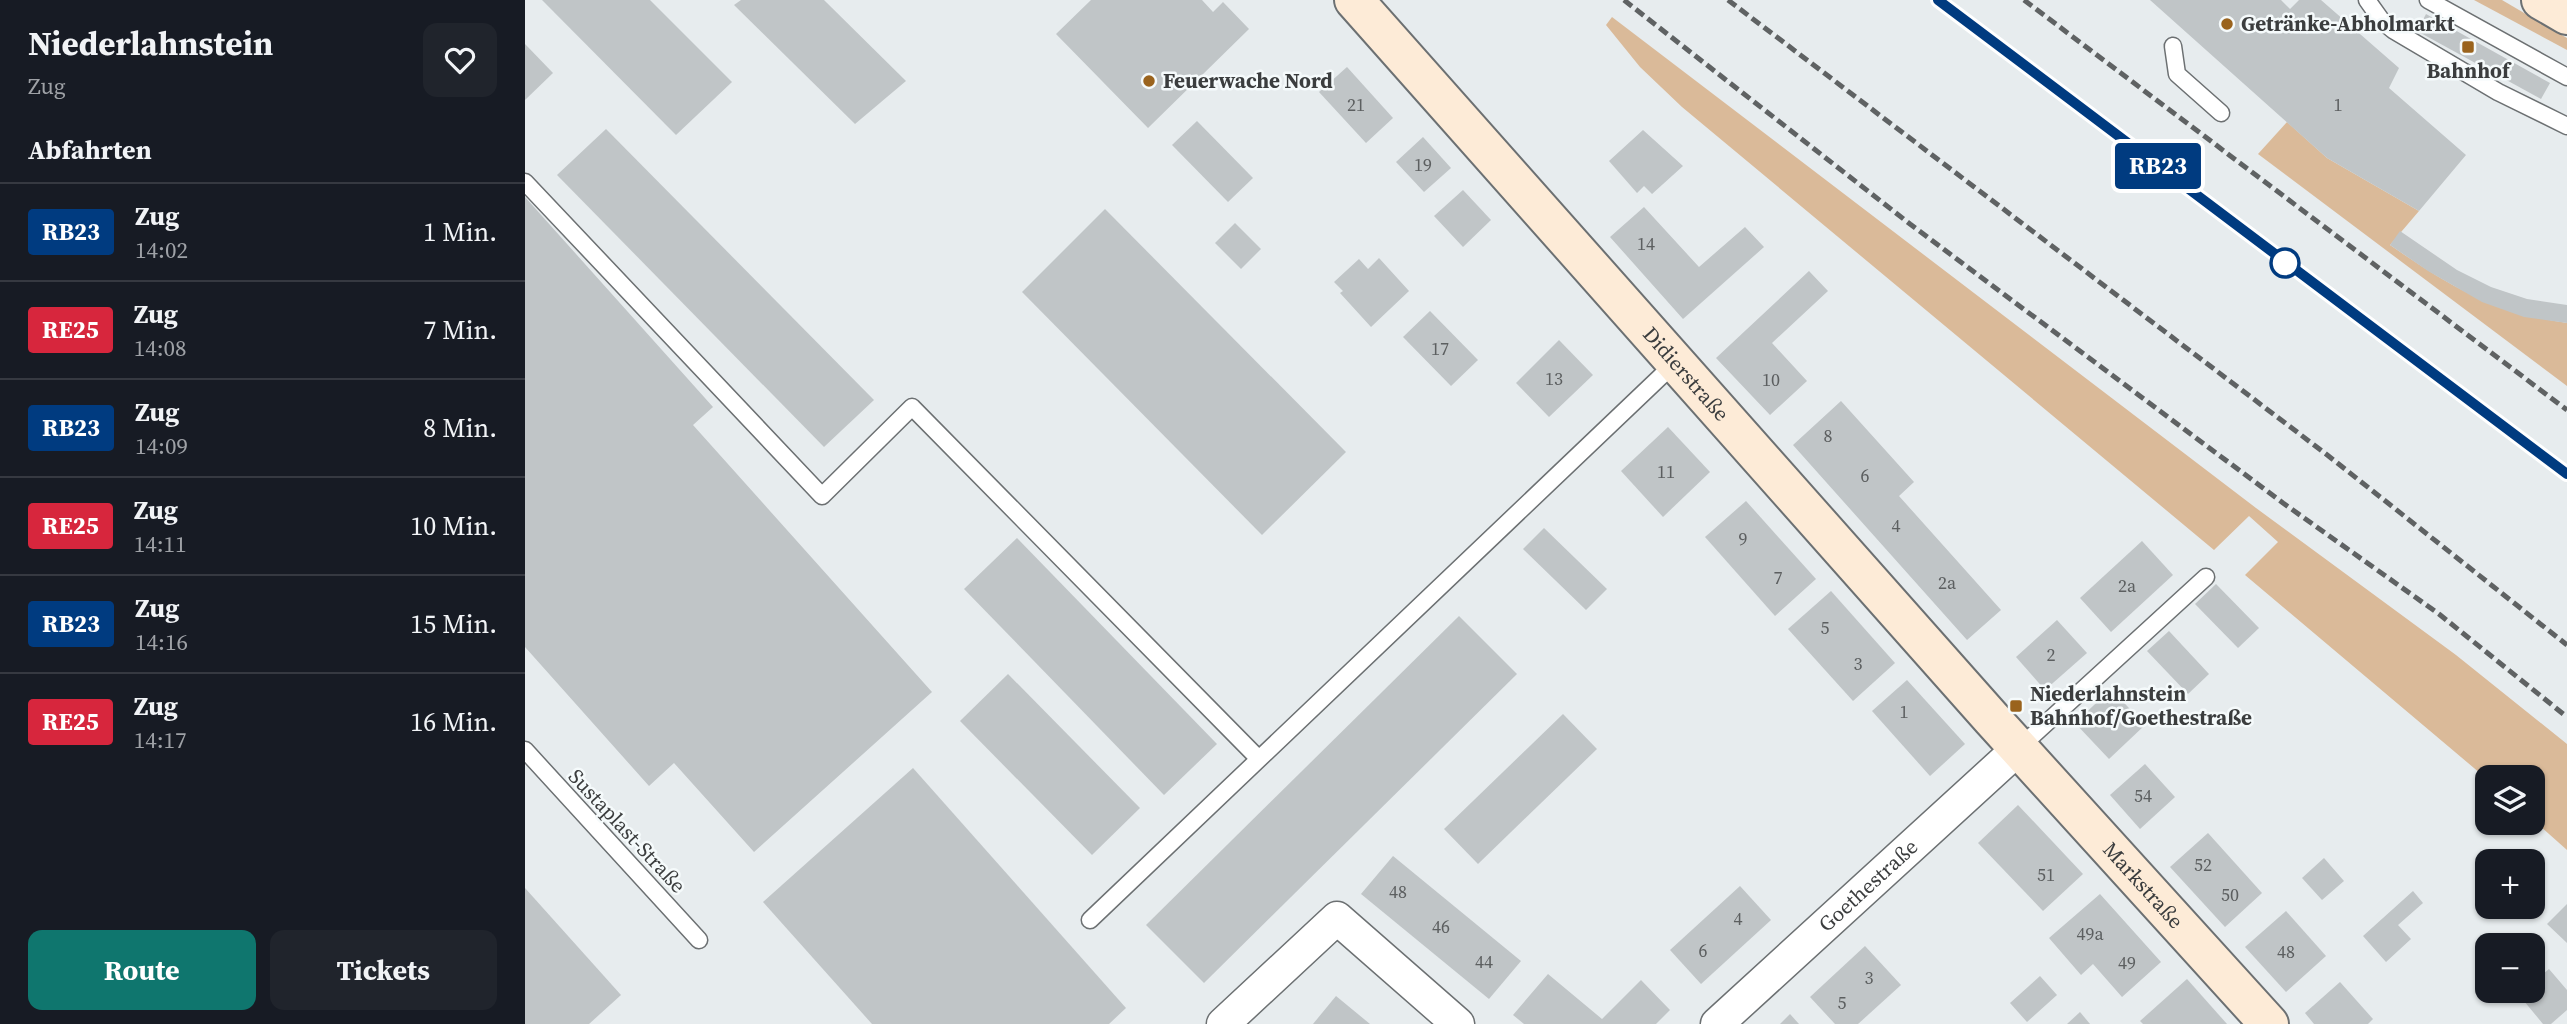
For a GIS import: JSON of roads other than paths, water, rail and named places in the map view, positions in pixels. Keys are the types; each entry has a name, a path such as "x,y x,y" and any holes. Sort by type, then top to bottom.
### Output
{"street":[{"name":"Didierstraße","path":"1354,0 2018,748"},
{"path":"2541,0 2567,15"},
{"name":"Goethestraße","path":"1717,1024 2018,748"},
{"name":"Markstraße","path":"2018,748 2269,1024"},
{"path":"1223,1024 1337,918 1458,1024"}],"lane":[{"path":"2367,0 2382,21 2393,30 2498,92 2567,126"},
{"path":"2428,0 2567,77"},
{"path":"2173,46 2177,74 2221,113"},
{"path":"525,182 822,496 912,407 1257,757"},
{"path":"1090,920 1257,757 1677,361"},
{"path":"2018,748 2206,578"},
{"name":"Sustaplast-Straße","path":"525,750 699,940"}],"railway":[{"path":"1624,0 1910,224 2283,503 2439,614 2567,717"},
{"path":"1728,0 2326,454 2567,645"},
{"path":"1938,0 2567,474"},
{"path":"2024,0 2567,410"}],"train":[{"name":"RB23","path":"1938,0 2567,474"}],"place":[{"name":"Getränke-Abholmarkt","path":"2227,24"},
{"name":"Bahnhof","path":"2468,47"},
{"name":"Feuerwache Nord","path":"1149,81"},
{"name":"Niederlahnstein Bahnhof/Goethestraße","path":"2016,706"}]}
